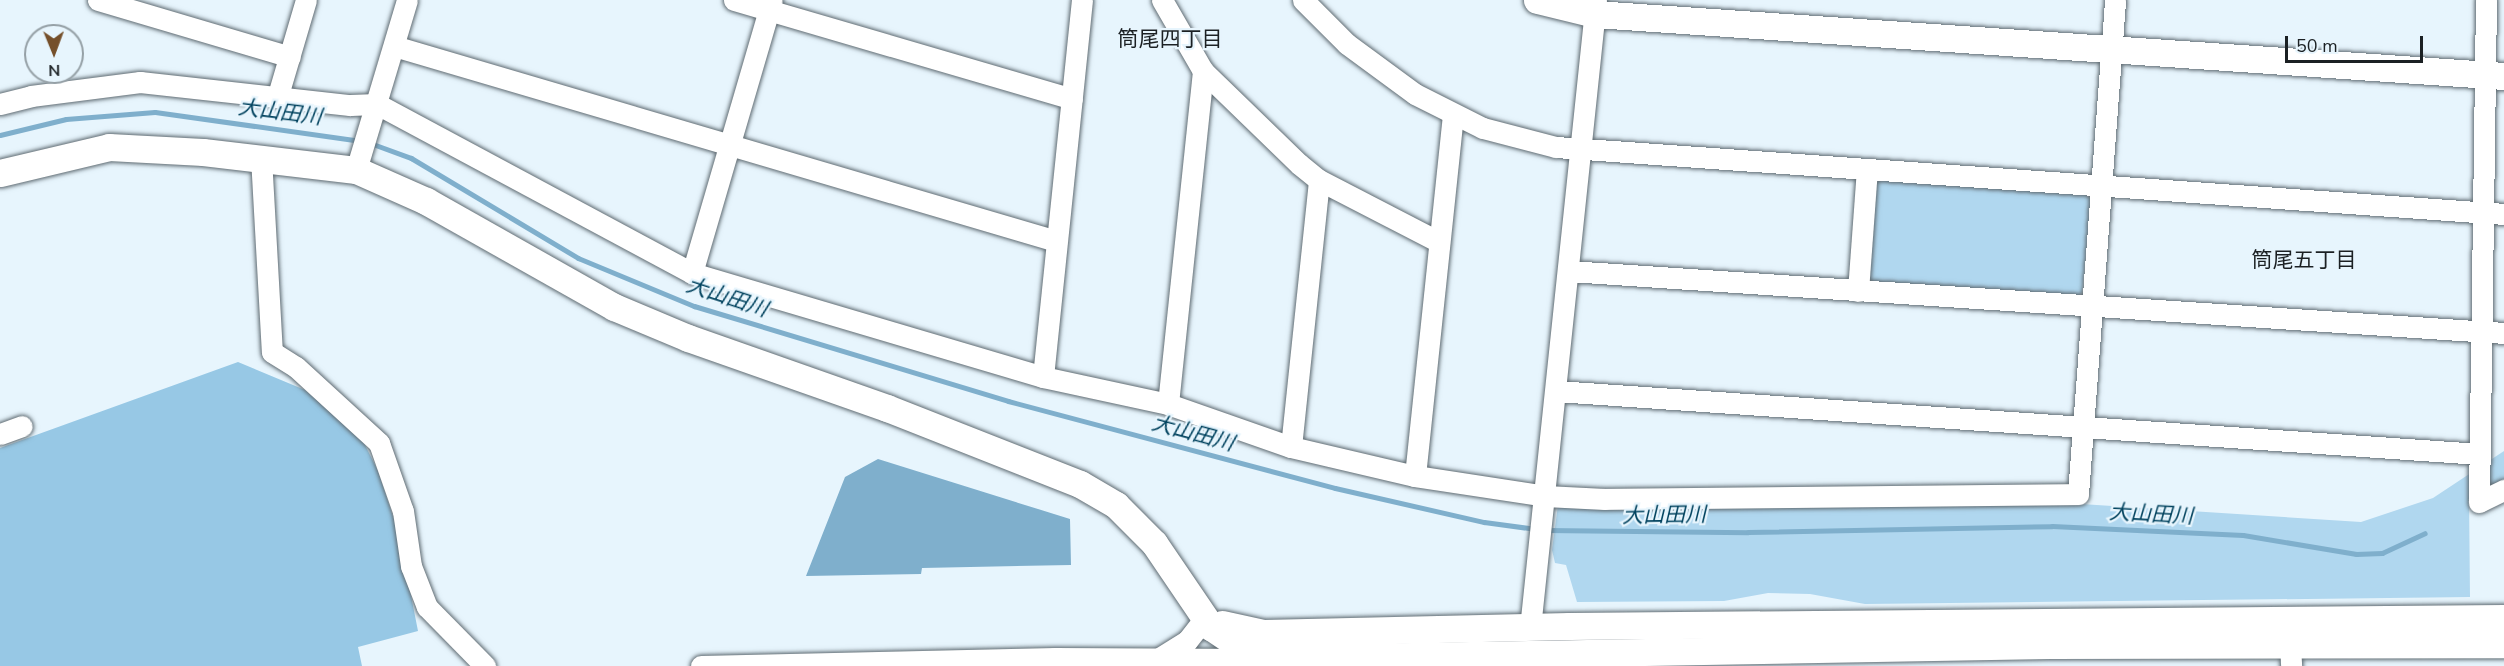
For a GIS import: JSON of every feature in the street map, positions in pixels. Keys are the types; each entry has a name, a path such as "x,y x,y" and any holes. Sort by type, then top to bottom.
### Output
{"street":[{"path":"98,0 290,57"},
{"path":"278,95 306,0"},
{"path":"356,170 407,0"},
{"path":"734,0 771,5 1072,99"},
{"path":"1043,377 1082,0"},
{"path":"1162,0 1203,70 1319,180 1439,242"},
{"path":"1303,0 1372,66 1453,116 1511,136 1581,150 2504,214"},
{"path":"1537,0 1595,7 2111,49 2494,76"},
{"path":"0,104 31,96 140,82 278,95 350,105 375,111 692,273 1043,377 1168,404 1291,447 1415,476 1545,496 1663,500 1831,494 2078,494 2081,428 2115,0"},
{"path":"2486,0 2494,76 2481,213 2479,502 2504,490"},
{"path":"692,273 771,5"},
{"path":"1530,661 1530,627 1595,7"},
{"path":"394,46 1056,241"},
{"path":"1168,404 1203,70"},
{"path":"1415,476 1453,116"},
{"path":"0,173 109,147 261,157 356,170 426,201 625,311 1080,484 1116,505 1140,528 1200,614 1241,647 1294,658"},
{"path":"261,157 272,351 296,367 379,443 403,512 411,566 421,592 432,612 485,666"},
{"path":"1858,291 1866,169"},
{"path":"1291,447 1319,180"},
{"path":"1569,271 2481,334 2504,333"},
{"path":"1556,391 2479,454"},
{"path":"0,434 22,426"},
{"path":"1200,614 1217,623 1263,633 1530,627 2504,618"},
{"path":"1155,660 1187,641 1200,614"},
{"path":"701,666 1294,658 1530,661 1581,652 2290,655 2504,644"}],"shaded area":[{"path":"1879,179 2085,195 2091,199 2082,292 2077,298 1873,282 1867,277 1873,187"},
{"path":"238,362 305,390 362,439 378,471 399,535 418,631 358,647 362,666 0,666 0,448"},
{"path":"2504,451 2504,479 2469,496 2470,597 1865,604 1810,594 1768,593 1724,601 1577,602 1566,565 1555,563 1552,550 1558,505 2050,502 2361,522 2433,498"},
{"path":"878,459 1070,519 1071,565 922,568 921,574 806,576 845,477"}],"waterway":[{"name":"大山田川","path":"0,135 66,119 155,112 361,141"},
{"name":"大山田川","path":"370,143 411,158 578,258 694,306 1008,401 1335,488 1484,522 1536,529"},
{"name":"大山田川","path":"1545,530 1748,532 2052,526 2243,535 2356,554 2382,553 2425,533"}],"district":[{"name":"筒尾四丁目","path":"1170,39"},
{"name":"筒尾五丁目","path":"2304,260"}]}
